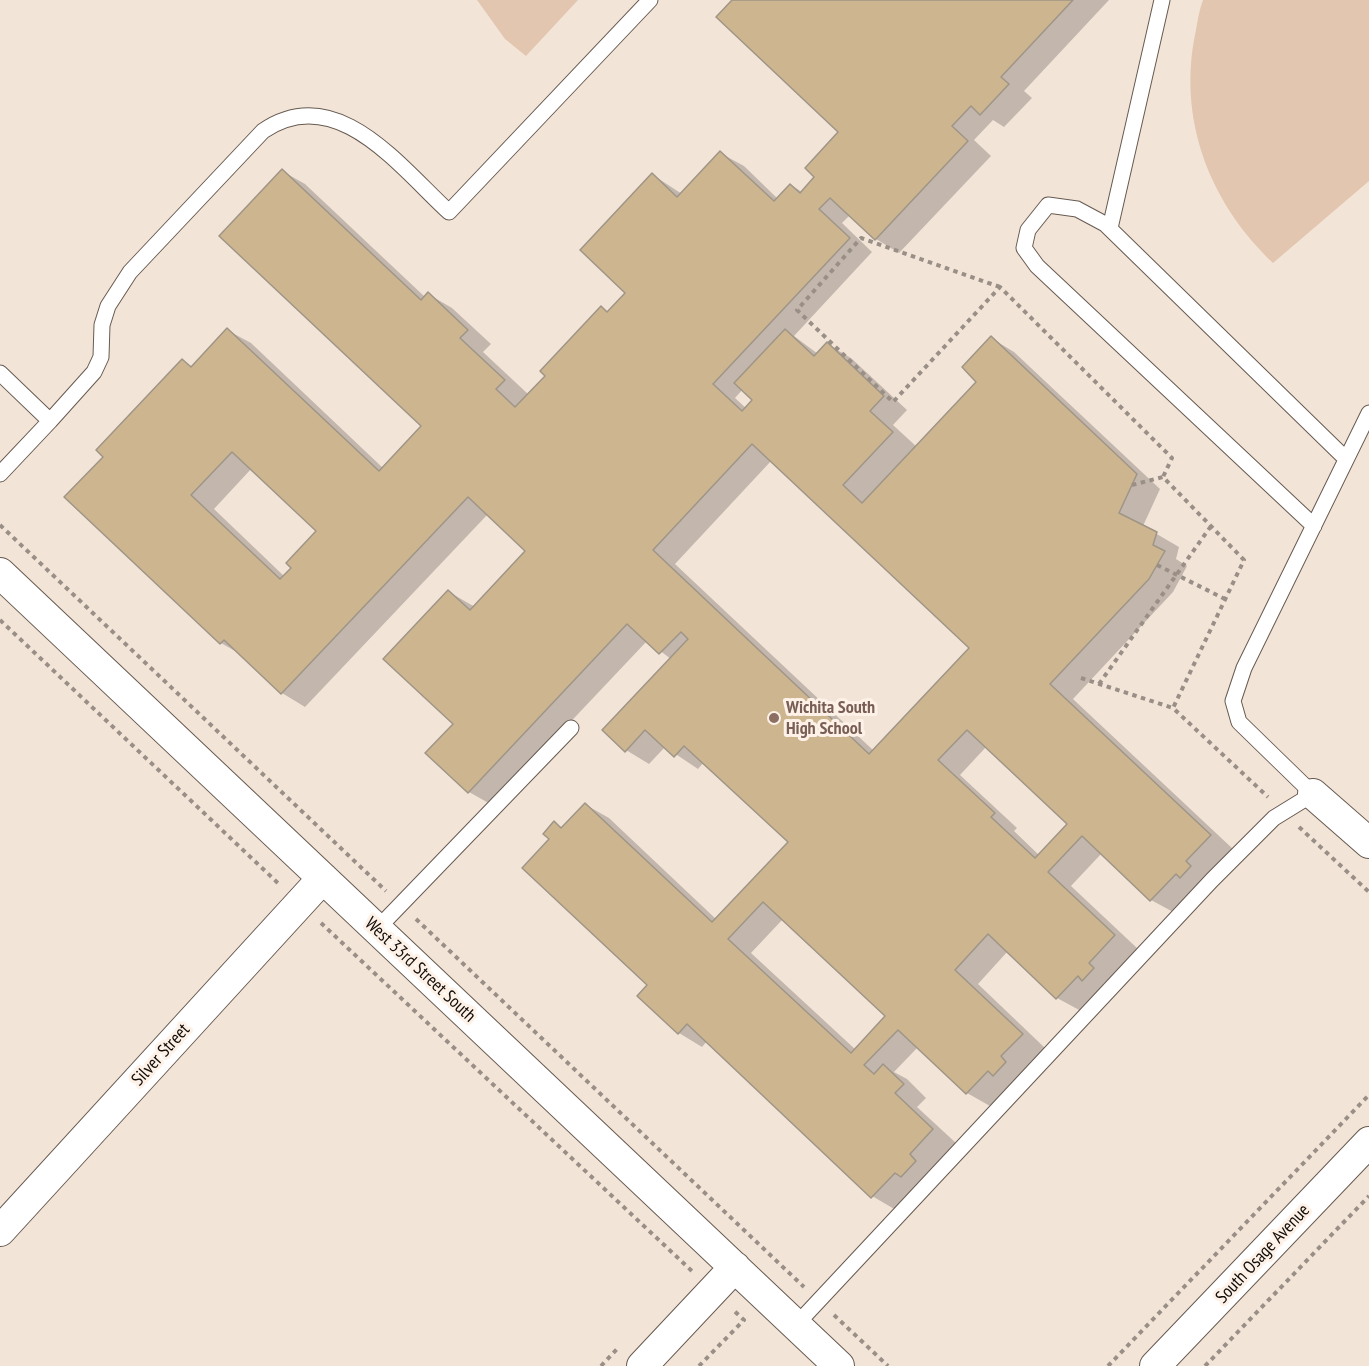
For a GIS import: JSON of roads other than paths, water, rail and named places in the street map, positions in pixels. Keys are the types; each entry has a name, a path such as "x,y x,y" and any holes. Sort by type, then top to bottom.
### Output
{"street":[{"name":"West 33rd Street South","path":"0,573 839,1366"},
{"path":"1313,794 1368,841"},
{"name":"Silver Street","path":"0,1232 323,878"},
{"name":"South Osage Avenue","path":"1155,1366 1369,1142"},
{"path":"642,1366 735,1267"}],"lane":[{"path":"0,474 94,372 101,357 102,325 108,306 130,272 263,131 277,121 310,115 344,122 364,134 449,212 650,0"},
{"path":"1110,228 1162,0"},
{"path":"1314,526 1037,266 1024,248 1028,230 1048,205 1077,209 1110,228 1346,459"},
{"path":"0,373 50,421"},
{"path":"796,1325 1212,880 1274,818 1313,794 1239,722 1233,701 1244,668 1369,413"},
{"path":"377,929 571,728"}],"place":[{"name":"Wichita South High School","path":"774,718"}]}
